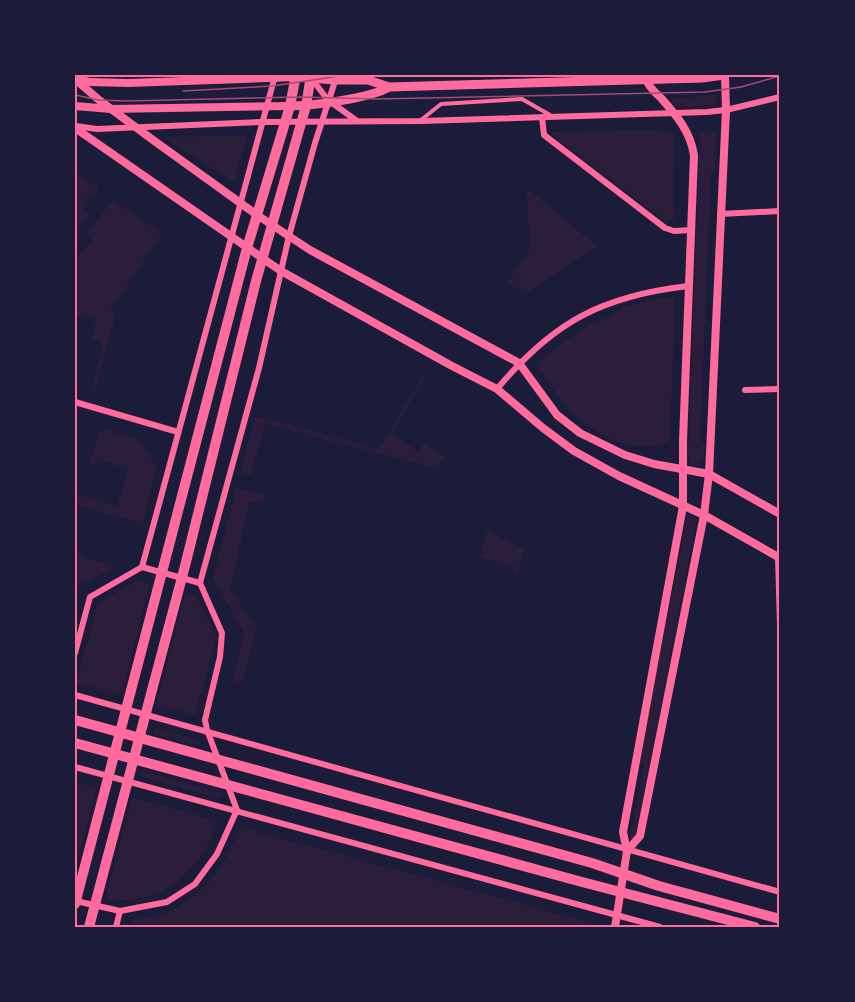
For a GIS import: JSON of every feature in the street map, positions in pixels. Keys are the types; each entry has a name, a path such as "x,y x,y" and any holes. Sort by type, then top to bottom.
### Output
{"main road":[{"path":"75,902 247,248 290,106 296,76 368,80 389,87 645,77 702,78 724,75"},
{"path":"89,927 263,259 306,106 310,76"},
{"path":"290,106 306,106 377,93 389,87"},
{"path":"75,720 780,919"},
{"path":"75,743 755,927"}],"street":[{"path":"627,851 640,836 704,515 709,474 726,110 724,75"},
{"path":"142,567 275,76"},
{"path":"75,78 90,82 128,83 296,76"},
{"path":"310,76 329,101 357,121"},
{"path":"615,927 627,851 623,832 683,506 682,470 694,155 693,145 685,127 645,77"},
{"path":"75,78 111,109 257,215 310,250 519,363 557,415 579,433 625,455 682,470 709,474 780,514"},
{"path":"75,902 120,911 167,902 195,884 217,854 237,810 205,720 220,657 222,633 200,583 205,572 259,368 289,236 321,122 336,78"},
{"path":"75,127 97,129 262,122 421,121 674,113 726,110 780,97"},
{"path":"75,106 111,109 290,106"},
{"path":"542,117 544,135 665,228 674,231 691,230"},
{"path":"75,127 281,271 497,389 574,451 618,476 704,515 779,557 780,625"},
{"path":"720,214 780,211"},
{"path":"497,389 519,363 567,324 591,310 634,295 688,286"},
{"path":"745,390 780,389"},
{"path":"75,402 178,432"},
{"path":"75,654 90,597 142,567 200,583"},
{"path":"75,695 207,730 627,851 780,892"},
{"path":"75,767 660,927"},
{"path":"116,927 120,911"}],"lane":[{"path":"421,121 441,104 522,99 553,117"}],"shaded area":[{"path":"718,95 714,105 684,108 674,104 671,98"},
{"path":"649,130 671,132 674,137 674,220 665,221 552,135 552,132"},
{"path":"700,132 717,133 715,169 711,174 700,440 705,444 703,461 696,466 691,464 688,456"},
{"path":"247,135 234,182 163,137"},
{"path":"75,172 98,188 98,195 88,196 83,209 90,214 79,229 75,253"},
{"path":"526,187 597,246 526,293 507,283 530,249"},
{"path":"113,200 162,233 110,311 116,313 95,391 91,390 102,350 98,341 92,340 96,326 93,319 75,314 75,254 77,257 92,240 86,234"},
{"path":"675,297 670,440 644,447 617,442 590,428 569,410 536,364 574,335 614,314 622,307"},
{"path":"422,377 424,379 392,434 418,451 424,443 444,456 437,468 265,424 251,475 240,472 255,416 379,449"},
{"path":"104,429 139,440 157,467 142,524 75,504 77,494 117,506 128,469 97,459 95,466 89,464 99,432"},
{"path":"236,488 265,495 263,504 250,501 230,589 257,629 242,683 232,680 244,633 213,578"},
{"path":"687,517 697,518 634,843 629,842 644,766 641,753"},
{"path":"487,531 524,549 517,575 511,566 480,558"},
{"path":"75,551 83,553 83,557 111,564 112,569 75,588"},
{"path":"136,581 148,583 149,587 122,692 118,694 76,683 98,603"},
{"path":"188,593 196,597 217,637 195,715 156,705 184,597"},
{"path":"153,728 199,740 200,745 154,734"},
{"path":"143,771 220,793 222,796 218,798 141,777 140,774"},
{"path":"75,782 97,788 75,870"},
{"path":"132,797 218,821 202,855 177,881 162,891 146,897 128,900 108,899 106,896"},
{"path":"243,828 577,919 598,925 598,927 131,927 133,920 165,913 191,898 219,869 239,830"}],"tram line":[{"path":"183,91 272,86 347,75"},
{"path":"75,95 99,100 126,101 301,97 378,99 705,92 741,87 780,76"}]}
